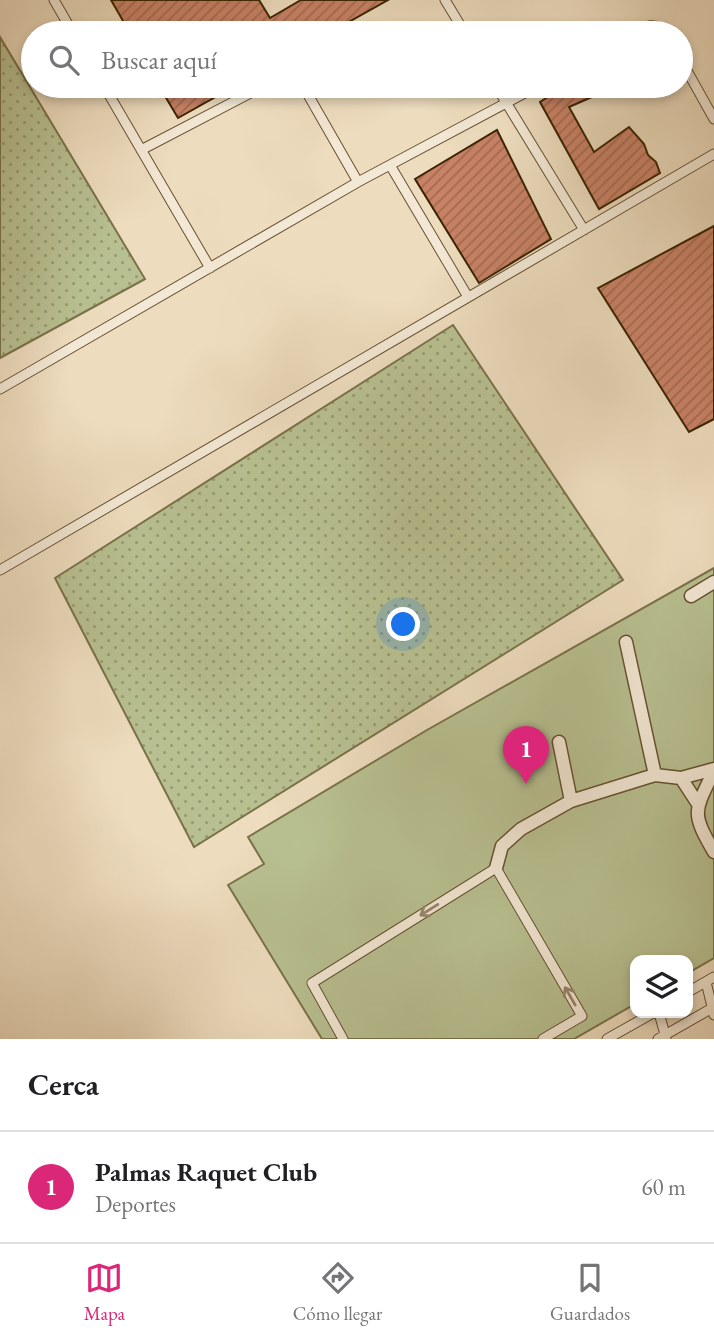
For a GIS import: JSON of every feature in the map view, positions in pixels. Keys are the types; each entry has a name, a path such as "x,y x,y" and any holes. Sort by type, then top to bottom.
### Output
{"street":[{"path":"691,596 714,582"},
{"path":"626,642 655,775"},
{"path":"559,742 571,801"},
{"path":"496,868 502,846 521,829 571,801 655,775 681,778 714,770"},
{"path":"714,770 698,804 698,823 714,852"},
{"path":"681,778 698,804"}],"lane":[{"path":"54,0 66,21"},
{"path":"445,0 458,21"},
{"path":"693,81 714,119"},
{"path":"111,98 210,268"},
{"path":"141,150 241,98"},
{"path":"310,98 358,182"},
{"path":"503,98 584,230"},
{"path":"0,389 358,182 515,98"},
{"path":"0,570 714,154"},
{"path":"390,164 468,297"},
{"path":"343,1039 312,983 496,868 582,1016 543,1039"},
{"path":"660,1018 663,1038 713,1010 710,979 693,989"},
{"path":"607,1039 644,1018"}],"green space":[{"path":"0,37 21,72 21,98 37,98 145,279 0,358"},
{"path":"453,325 623,580 194,847 55,578"},
{"path":"714,568 714,958 693,970 693,955 630,955 630,1007 574,1039 322,1039 228,885 264,864 248,837 427,730"}],"building":[{"path":"111,0 259,0 270,18 301,0 388,0 350,21 123,21"},
{"path":"166,98 214,98 178,118"},
{"path":"546,98 590,98 569,107 594,152 629,127 644,144 660,173 599,209 540,102"},
{"path":"497,130 551,239 479,283 415,179"},
{"path":"714,226 714,419 689,432 598,288"}],"place":[{"name":"Palmas Raquet Club","path":"526,784"}]}
